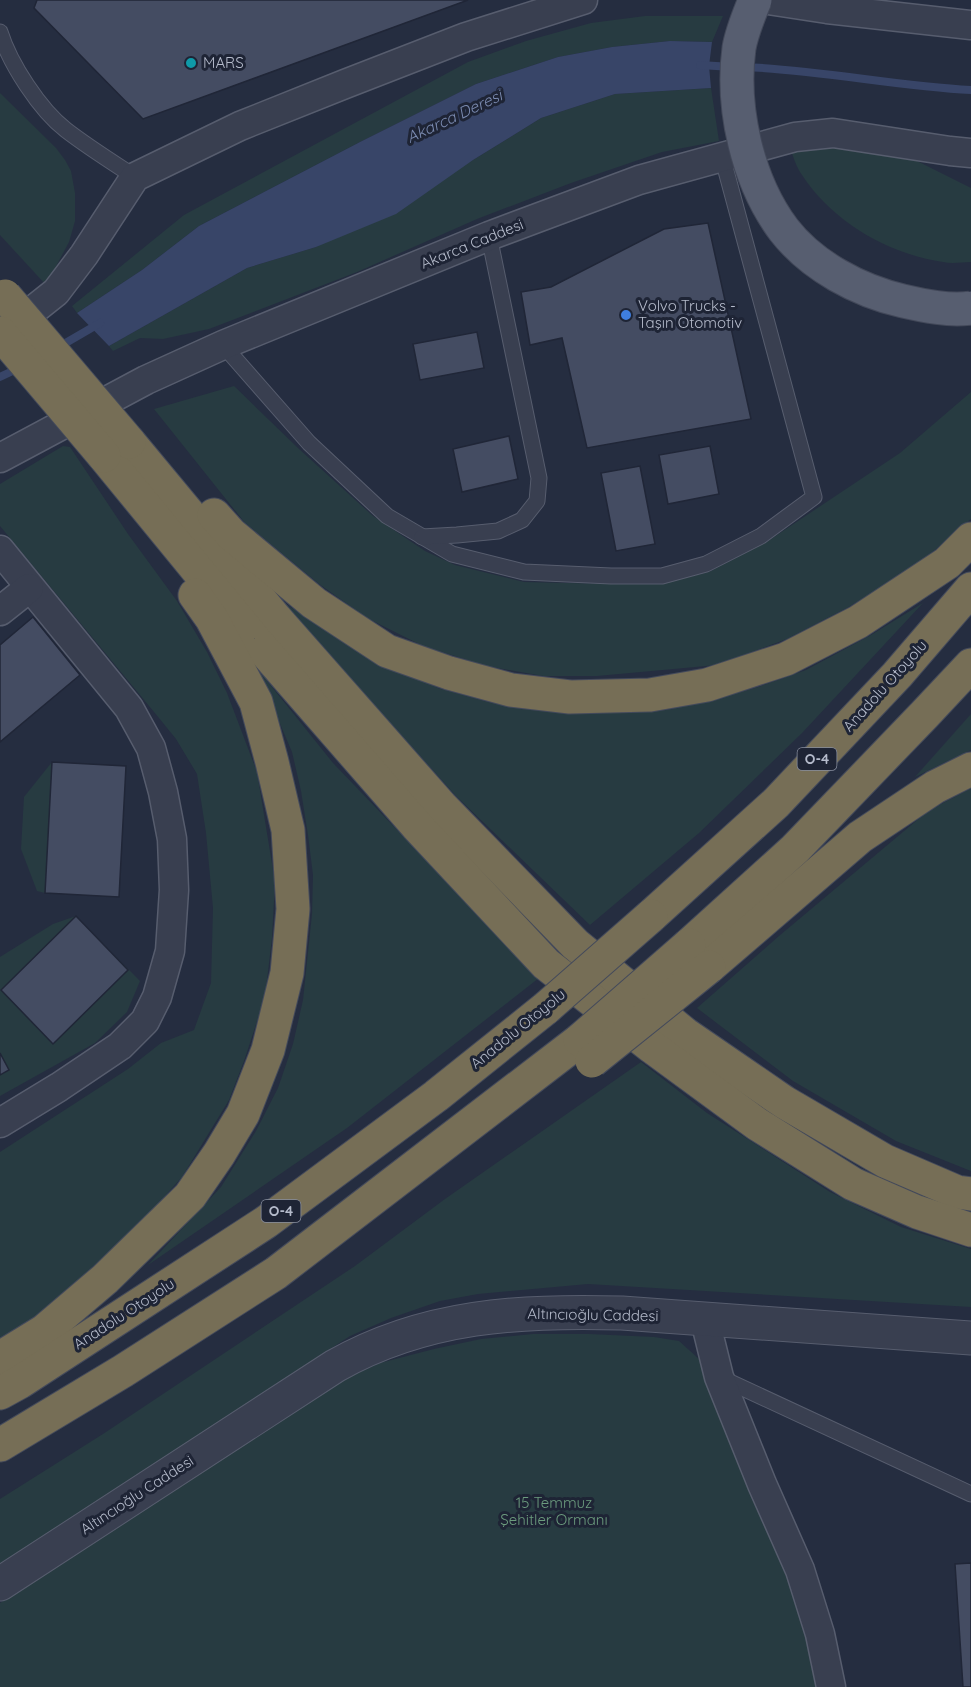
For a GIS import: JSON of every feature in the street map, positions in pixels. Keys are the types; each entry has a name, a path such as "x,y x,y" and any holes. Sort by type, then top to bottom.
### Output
{"highway":[{"path":"0,1358 44,1331 105,1279 190,1196 219,1154 243,1114 268,1050 287,973 293,909 288,830 255,702 212,619 152,534 106,388 3,293"},
{"path":"0,332 124,443 314,603 387,651 449,673 511,690 570,697 650,695 707,685 786,659 858,622 947,563 971,539"},
{"path":"124,443 425,788 575,944 685,1034 784,1102 885,1161 957,1192 971,1194"},
{"path":"124,443 254,639 409,818 546,964 652,1047 757,1124 853,1184 917,1212 971,1230"},
{"name":"Anadolu Otoyolu","path":"0,1393 266,1222 436,1096 546,1008 776,803 897,675 971,589"},
{"path":"699,956 795,849 971,665"},
{"path":"0,1445 123,1371 276,1273 586,1050 699,956 860,837 934,787 971,769"}],"main road":[{"path":"755,0 740,46 738,104 743,135 758,181 772,212 785,231 818,262 868,291 920,304 971,308"}],"street":[{"path":"0,332 22,319 56,292 84,255 135,177 240,126 345,84 466,37 583,0"},
{"path":"768,0 971,25"},
{"name":"Akarca Caddesi","path":"0,458 146,380 223,345 489,236 639,180 795,137 833,133 971,153"},
{"path":"0,550 129,708 151,748 172,839 174,890 170,951 156,997 144,1021 120,1046 59,1088 0,1123"},
{"path":"0,611 29,588"},
{"name":"Altıncıoğlu Caddesi","path":"0,1584 335,1366 361,1351 403,1335 451,1322 528,1312 572,1311 971,1338"},
{"path":"705,1320 719,1377 800,1570 820,1634 831,1687"}],"lane":[{"path":"0,33 15,68 40,103 65,129 135,177"},
{"path":"223,345 309,443 387,516 452,554 524,572 611,576 662,576 706,564 761,536 814,497 722,156"},
{"path":"422,537 498,531 522,520 537,501 539,478 489,236"},
{"path":"719,1377 971,1494"}],"green space":[{"path":"645,16 723,16 712,42 670,41 612,47 558,57 476,84 199,226 142,270 77,313 72,306 184,215 468,62 526,41 591,23"},
{"path":"711,88 719,141 662,152 571,183 477,219 357,272 209,329 163,339 140,338 113,351 109,346 247,268 316,247 473,160 541,118 615,94"},
{"path":"0,93 56,148 71,171 75,193 75,221 69,242 46,285 0,235"},
{"path":"864,139 917,161 971,188 971,262 946,263 922,258 902,252 864,233 829,207 815,192 796,165 789,146"},
{"path":"234,386 373,516 425,551 455,565 524,582 665,583 709,572 765,543 900,453 971,392 971,519 914,568 847,608 787,639 717,665 597,676 543,676 486,666 423,646 367,618 319,584 245,523 154,409"},
{"path":"63,446 70,447 128,534 177,601 207,652 227,693 257,772 275,882 272,938 265,997 244,1061 229,1100 182,1177 95,1268 0,1347 0,1152 128,1069 161,1043 194,1030 211,983 213,908 206,833 197,774 176,739 0,526 0,484"},
{"path":"278,599 354,648 438,688 492,703 563,710 616,712 666,710 720,698 806,670 871,635 923,603 802,733 699,833 590,925 456,796"},
{"path":"256,667 333,763 539,978 347,1128 148,1265 221,1187 256,1131 278,1088 293,1044 303,1000 312,914 313,875 308,835 292,752"},
{"path":"971,714 971,750 915,777"},
{"path":"52,762 45,893 37,891 21,849 24,797"},
{"path":"971,788 971,1171 896,1141 793,1081 697,1008 928,811"},
{"path":"76,916 140,981 127,1012 95,1043 0,1096 0,957 53,924"},
{"path":"641,1062 707,1113 830,1192 901,1227 971,1249 971,1307 588,1284 478,1294 440,1301 391,1318 350,1336 0,1565 0,1499 103,1434 355,1266 445,1199"},
{"name":"15 Temmuz Şehitler Ormanı","path":"533,1334 654,1337 679,1341 719,1377 831,1687 0,1687 0,1603 340,1381 380,1363 434,1349 481,1339"}],"water":[{"path":"670,41 712,42 709,66 711,88 615,94 541,118 473,160 396,214 316,247 247,268 109,346 77,313 142,270 199,226 476,84 558,57 612,47"}],"building":[{"name":"MARS","path":"37,0 468,0 143,119 34,8"},
{"name":"Volvo Trucks - Taşın Otomotiv","path":"708,223 751,419 587,448 562,338 530,345 521,292 551,287 664,229"},
{"path":"477,332 484,368 420,380 413,344"},
{"path":"509,436 518,479 462,492 453,449"},
{"path":"710,446 719,494 668,504 659,455"},
{"path":"640,466 655,544 616,551 601,473"},
{"path":"33,617 80,675 0,742 0,645"},
{"path":"52,762 126,766 119,897 45,893"},
{"path":"76,916 128,970 53,1044 1,990"},
{"path":"0,1053 9,1070 0,1075"},
{"path":"971,1563 971,1687 963,1687 955,1564"}],"waterway":[{"name":"Akarca Deresi","path":"700,65 732,67"},
{"name":"Akarca Deresi","path":"745,67 971,90"},
{"name":"Akarca Deresi","path":"57,348 100,323"},
{"name":"Akarca Deresi","path":"0,377 19,368"}],"place":[{"name":"MARS","path":"191,63"},
{"name":"Volvo Trucks - Taşın Otomotiv","path":"626,315"}]}
